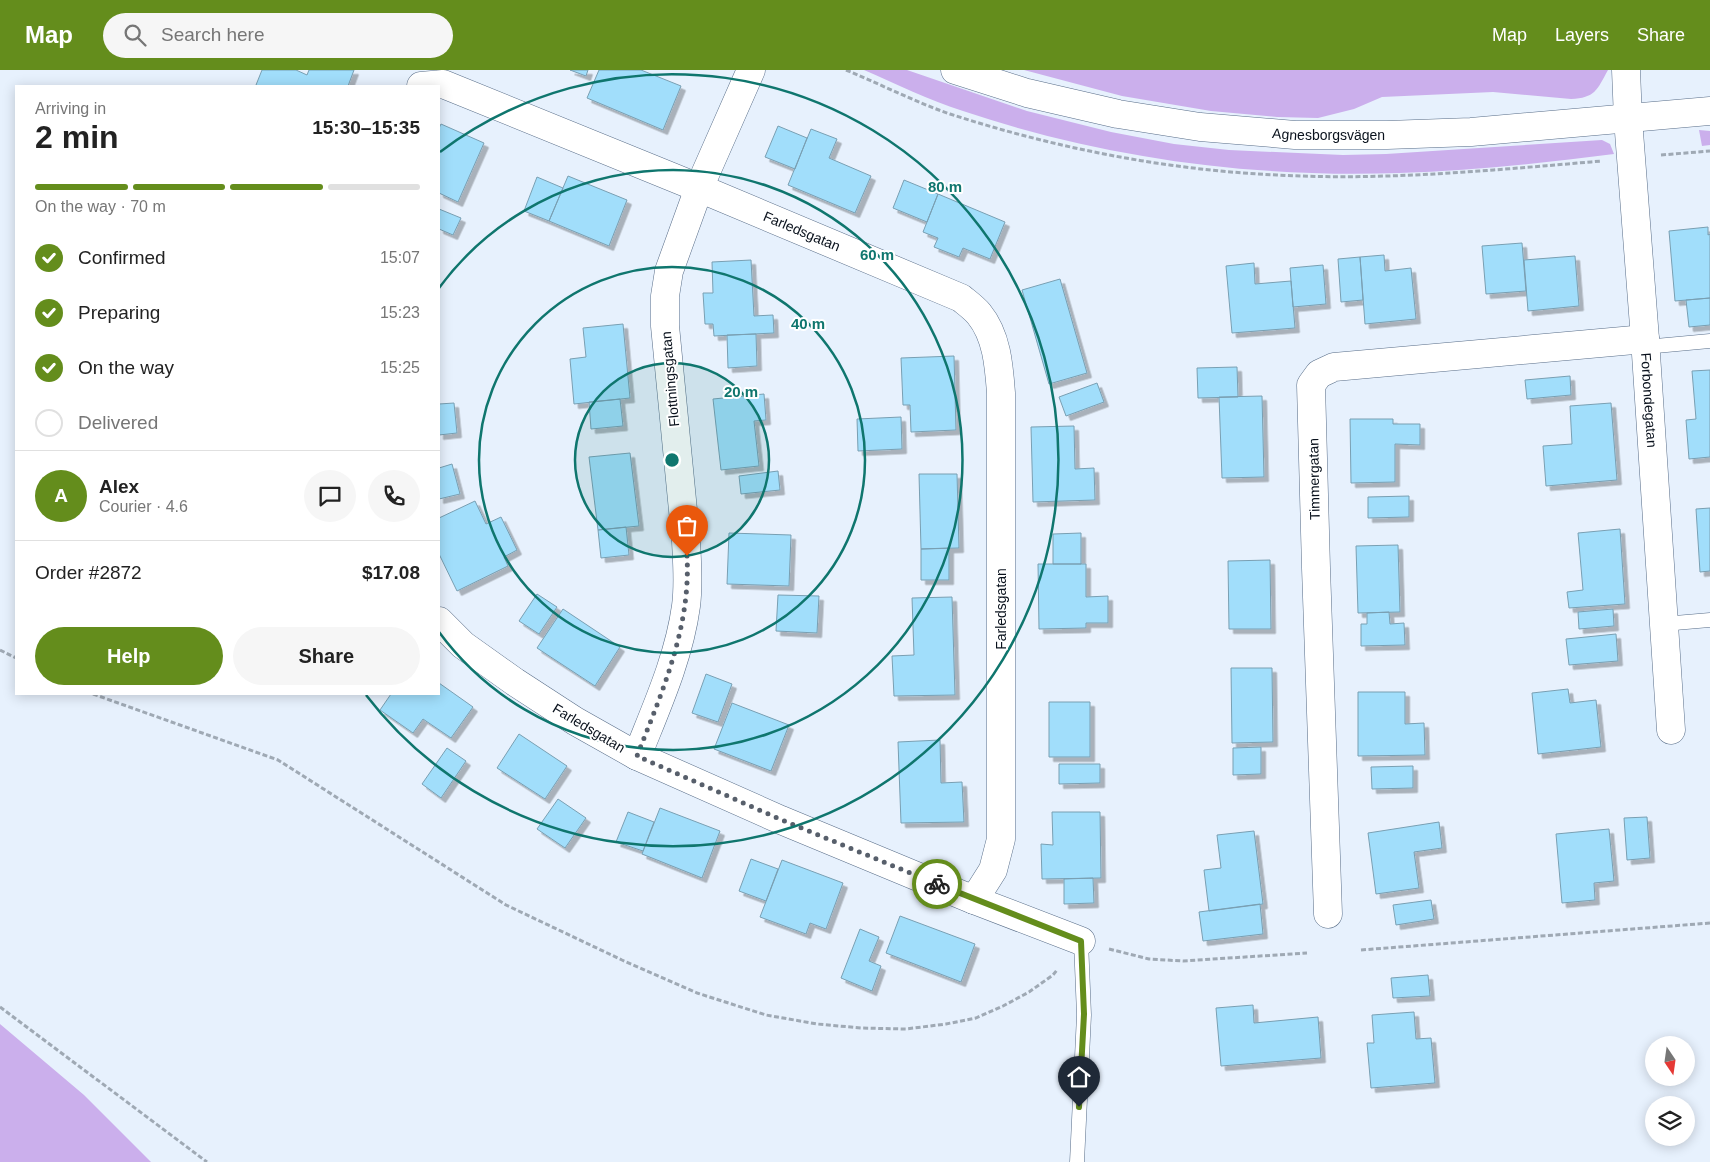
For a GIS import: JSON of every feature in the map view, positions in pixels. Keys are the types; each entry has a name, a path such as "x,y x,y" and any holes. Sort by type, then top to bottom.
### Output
{"street":[{"name":"Flottningsgatan","path":"637,756 671,667 686,606 688,572 686,541 666,353 665,296 669,271 699,188 751,70"},
{"name":"Agnesborgsvägen","path":"955,70 1027,93 1118,114 1200,127 1295,135 1387,135 1471,132 1710,111"},
{"name":"Forbondegatan","path":"1626,70 1670,730"},
{"name":"Farledsgatan","path":"432,85 443,84 699,188 961,298 978,314 991,334 998,364 1001,394 1001,839 993,870 974,900 782,820 637,756 575,721 515,682 463,645 440,622"},
{"name":"Timmergatan","path":"1328,914 1311,385 1319,374 1334,368 1645,343"},
{"path":"974,900 1081,941"}],"lane":[{"path":"1645,343 1710,341"},
{"path":"1664,624 1710,620"},
{"path":"1077,1162 1084,1014 1081,941"}],"path":[{"path":"0,650 15,658"},
{"path":"96,695 278,760 506,905 622,960 696,992 766,1015 817,1024 861,1028 906,1028 946,1024 976,1018 1029,992 1053,975 1081,941 1149,959 1183,961 1307,953"},
{"path":"1361,950 1710,923"},
{"path":"0,1007 207,1162"}],"shaded area":[{"path":"864,70 907,70 1027,111 1111,132 1174,144 1229,150 1343,155 1602,140 1610,144 1614,154 1507,166 1399,173 1289,172 1178,162 1124,153 1016,127 938,102"},
{"path":"1024,70 1608,70 1594,92 1579,98 1571,99 1493,92 1382,97 1354,109 1318,118 1277,117 1211,111 1122,96"},
{"path":"1699,130 1710,131 1710,145 1702,146"},
{"path":"0,1024 84,1095 151,1162 0,1162"}],"building":[{"path":"262,70 296,70 307,75 309,70 354,70 348,85 256,85"},
{"path":"570,70 588,70 586,76"},
{"path":"599,70 641,70 681,86 663,130 587,98"},
{"path":"441,124 484,143 458,202 440,193"},
{"path":"778,126 807,138 795,169 765,157"},
{"path":"811,129 837,139 829,158 871,176 855,213 788,185"},
{"path":"568,176 627,200 609,246 549,221"},
{"path":"537,177 563,188 549,221 524,211"},
{"path":"904,180 938,194 927,222 893,208"},
{"path":"938,194 1005,222 990,259 963,248 959,257 934,247 938,238 923,232"},
{"path":"440,209 461,218 453,235 440,229"},
{"path":"1708,227 1708,235 1710,234 1710,298 1675,301 1669,231"},
{"path":"1522,243 1526,291 1486,294 1482,246"},
{"path":"1384,255 1385,271 1411,268 1416,319 1365,324 1360,257"},
{"path":"1575,256 1579,306 1528,311 1524,260"},
{"path":"1360,257 1363,300 1341,302 1338,259"},
{"path":"751,260 754,316 773,315 774,333 714,336 713,324 705,324 703,293 713,293 712,262"},
{"path":"1254,263 1255,284 1291,281 1295,328 1232,333 1226,266"},
{"path":"1323,265 1326,304 1293,307 1290,268"},
{"path":"1060,279 1087,373 1049,384 1022,290"},
{"path":"1710,298 1710,325 1689,327 1686,300"},
{"path":"623,324 630,398 574,404 570,359 586,357 583,328"},
{"path":"756,334 757,366 728,368 727,335"},
{"path":"954,356 956,430 911,432 910,405 903,405 901,358"},
{"path":"1237,367 1238,397 1198,398 1197,368"},
{"path":"1710,370 1710,457 1689,459 1686,420 1696,419 1692,371"},
{"path":"1570,376 1571,395 1527,399 1525,380"},
{"path":"1097,383 1104,402 1066,416 1059,397"},
{"path":"764,394 766,420 754,421 759,466 721,470 713,399"},
{"path":"1262,396 1264,477 1222,478 1219,397"},
{"path":"620,399 623,426 591,429 589,402"},
{"path":"454,403 457,433 440,435 440,404"},
{"path":"1611,403 1617,480 1546,486 1543,446 1572,444 1570,406"},
{"path":"901,417 902,449 858,451 857,419"},
{"path":"1350,419 1393,419 1393,424 1420,424 1420,445 1395,444 1395,482 1351,483"},
{"path":"1074,426 1075,469 1094,468 1095,500 1033,502 1031,427"},
{"path":"630,453 639,526 598,530 589,457"},
{"path":"452,464 460,494 440,499 440,468"},
{"path":"778,471 780,490 741,494 739,476"},
{"path":"919,474 957,474 959,548 921,549"},
{"path":"1409,496 1409,517 1368,518 1368,497"},
{"path":"475,501 486,524 501,517 517,550 504,557 508,566 457,591 440,556 440,518"},
{"path":"1710,508 1710,571 1700,572 1696,509"},
{"path":"626,527 629,555 601,558 598,530"},
{"path":"1620,529 1625,604 1569,608 1567,592 1583,590 1578,533"},
{"path":"729,533 791,535 789,586 727,584"},
{"path":"1081,533 1081,564 1053,564 1053,534"},
{"path":"1398,545 1400,612 1358,613 1356,546"},
{"path":"949,548 949,580 921,580 921,549"},
{"path":"1270,560 1271,629 1229,629 1228,561"},
{"path":"1038,564 1086,564 1086,597 1108,596 1108,623 1086,623 1086,628 1039,629"},
{"path":"537,594 557,607 539,634 519,621"},
{"path":"778,595 819,596 817,633 776,631"},
{"path":"952,597 955,695 894,696 892,656 914,655 912,598"},
{"path":"563,609 620,647 595,686 537,648"},
{"path":"1613,609 1614,626 1579,629 1578,612"},
{"path":"1389,612 1390,624 1404,623 1405,645 1361,646 1361,624 1367,624 1367,613"},
{"path":"1616,634 1618,661 1569,665 1566,639"},
{"path":"1231,668 1272,668 1273,742 1232,743"},
{"path":"706,674 732,684 718,722 692,713"},
{"path":"440,684 473,707 451,738 423,719 413,733 380,710 390,695 440,695"},
{"path":"1568,689 1570,703 1596,700 1601,747 1538,754 1532,693"},
{"path":"1358,692 1405,692 1405,724 1424,723 1425,755 1358,756"},
{"path":"1049,702 1090,702 1090,757 1049,757"},
{"path":"732,703 789,725 771,771 714,749"},
{"path":"519,734 567,766 545,799 497,768"},
{"path":"940,740 941,783 962,782 964,822 901,823 898,742"},
{"path":"1261,747 1261,774 1233,775 1233,748"},
{"path":"447,748 466,761 441,798 422,784"},
{"path":"1059,764 1100,764 1100,783 1059,784"},
{"path":"1413,766 1413,788 1372,789 1371,767"},
{"path":"558,799 586,818 565,848 537,829"},
{"path":"660,808 720,831 702,878 642,854"},
{"path":"628,812 654,822 643,851 616,842"},
{"path":"1052,812 1100,812 1101,878 1042,879 1041,844 1053,845"},
{"path":"1647,817 1650,858 1627,860 1624,818"},
{"path":"1439,822 1442,848 1414,852 1419,888 1376,894 1368,833"},
{"path":"1609,829 1614,881 1594,883 1595,900 1562,903 1556,834"},
{"path":"1254,831 1263,904 1209,911 1204,870 1221,868 1217,835"},
{"path":"751,859 778,869 766,901 739,891"},
{"path":"782,860 843,883 826,929 810,923 806,934 760,917"},
{"path":"1093,878 1094,903 1064,904 1064,879"},
{"path":"1431,900 1434,919 1396,925 1393,905"},
{"path":"1260,904 1263,934 1203,941 1199,912"},
{"path":"900,916 975,944 961,982 886,953"},
{"path":"860,929 879,937 869,961 881,966 872,991 841,978"},
{"path":"1428,975 1430,996 1393,998 1391,978"},
{"path":"1253,1005 1254,1023 1318,1017 1321,1058 1221,1066 1216,1008"},
{"path":"1414,1012 1416,1039 1431,1038 1435,1083 1371,1088 1367,1043 1374,1043 1372,1015"}],"way so far":[{"path":"687,556 686,606 680,634 671,667 637,756 782,820 937,884"}],"route":[{"path":"937,884 1081,941 1084,1014 1079,1107"}]}
